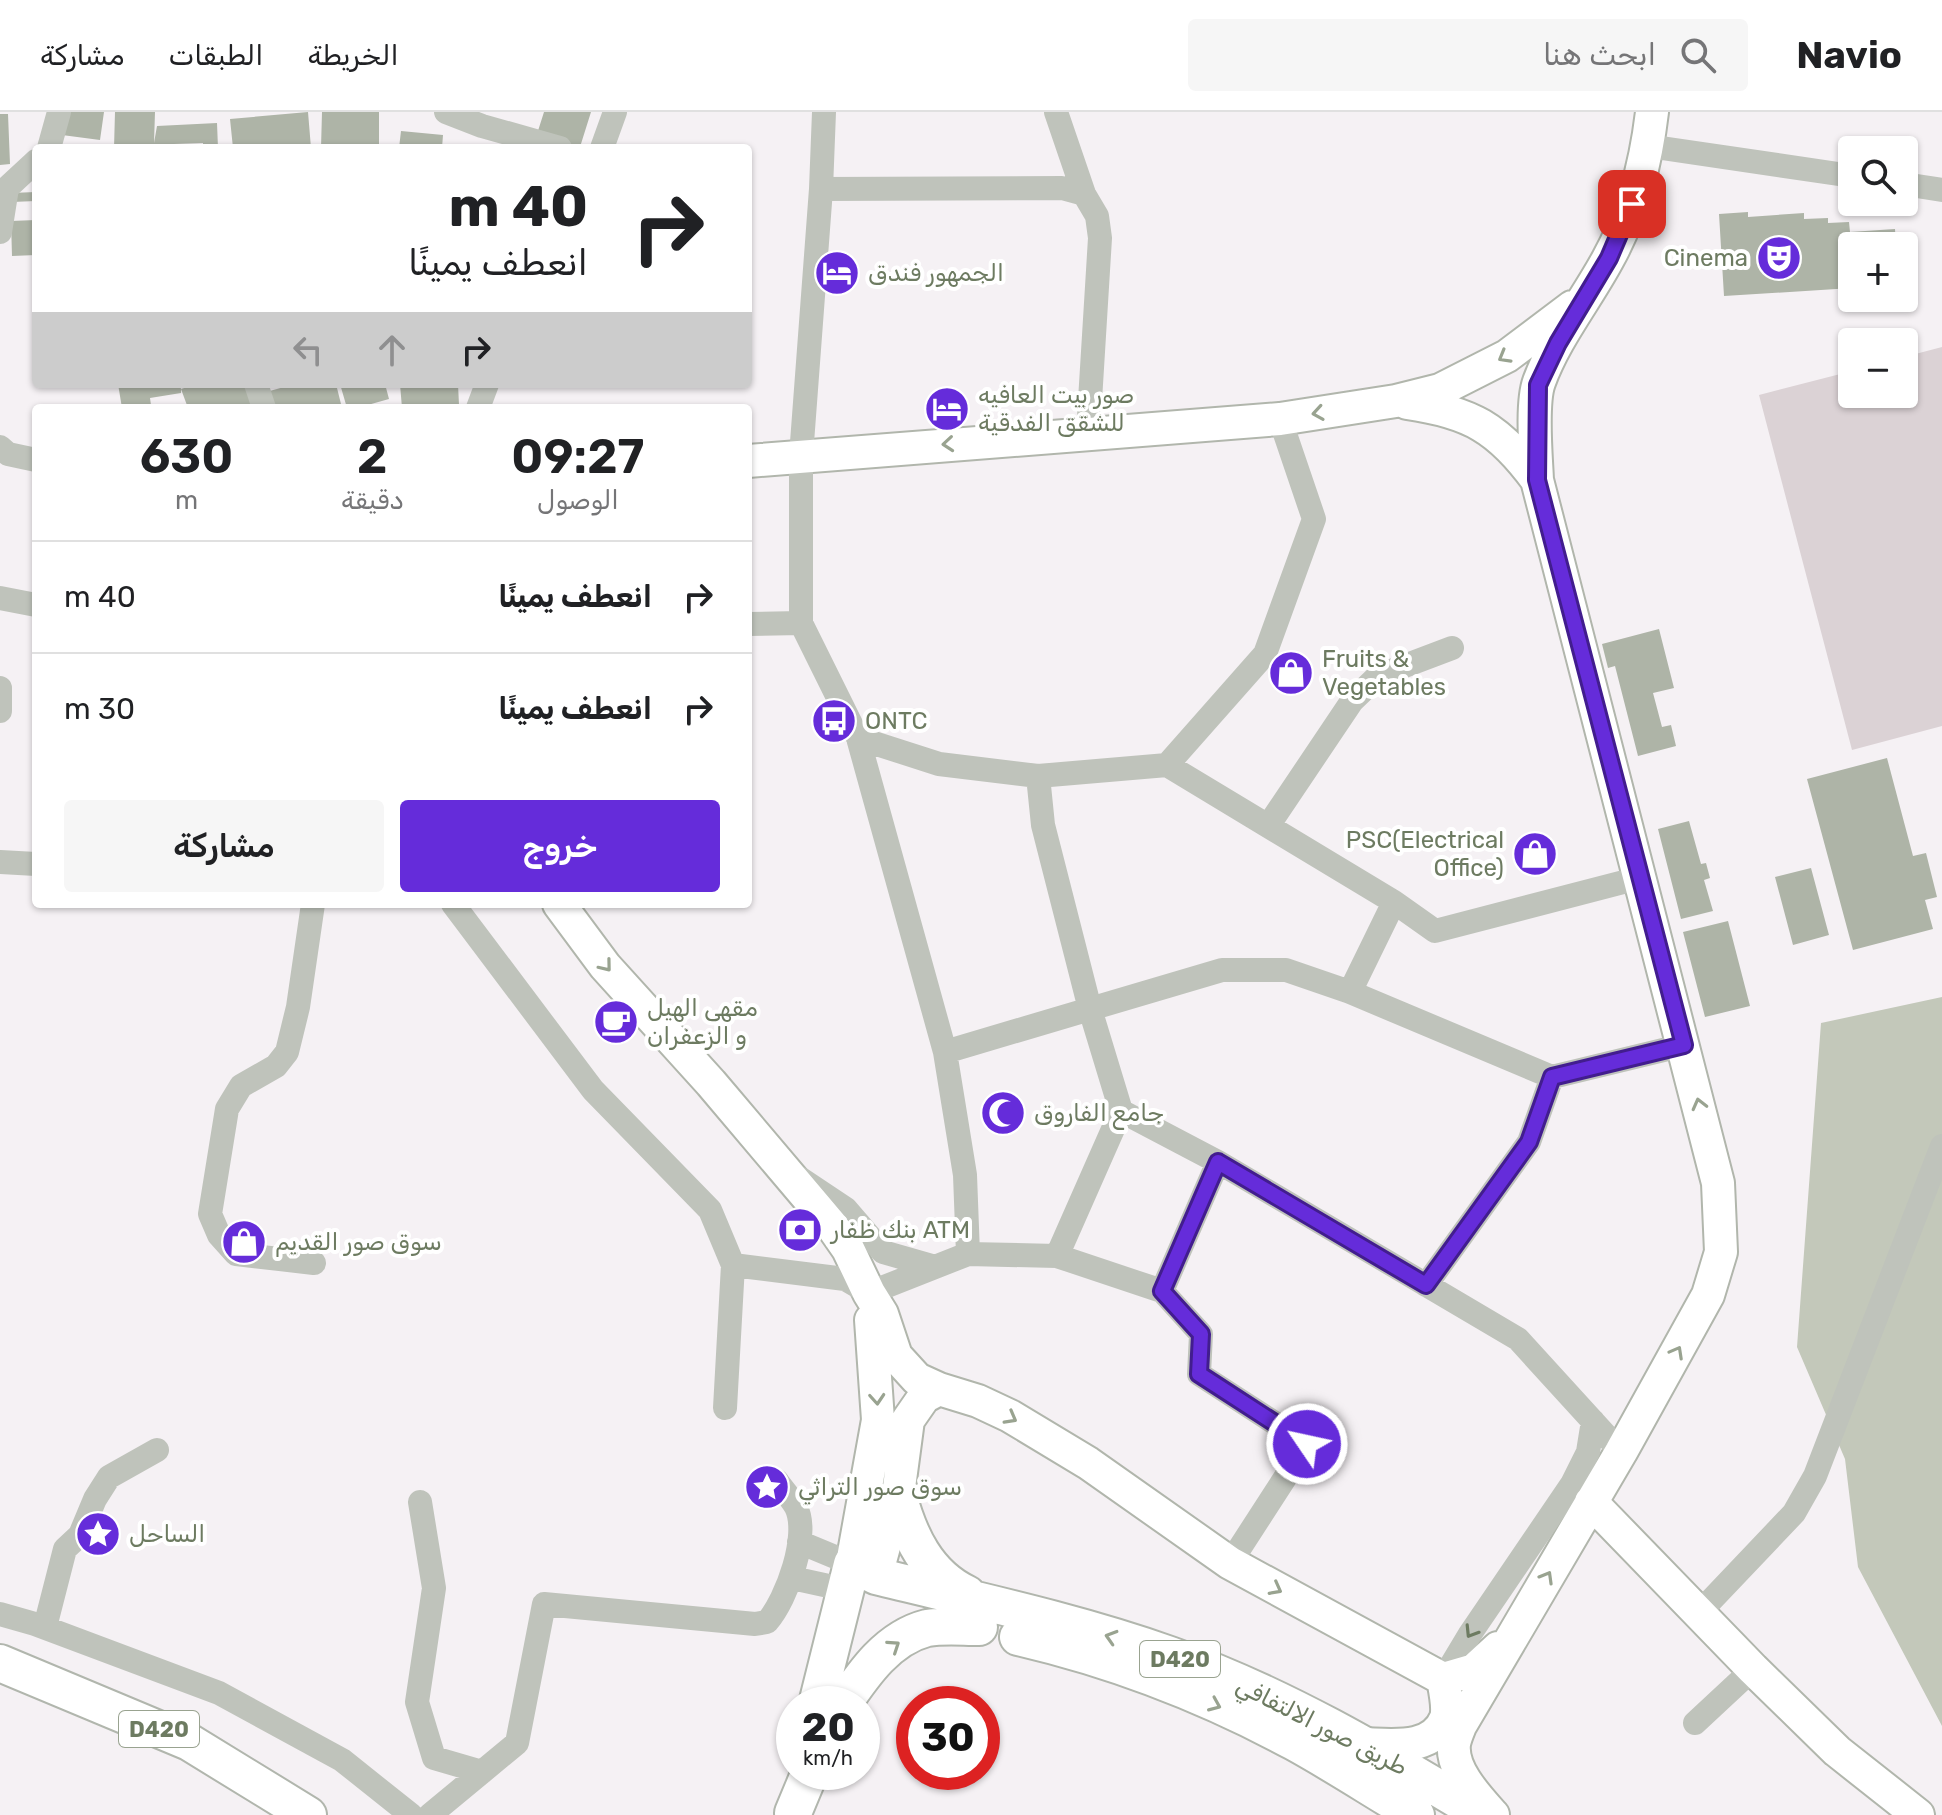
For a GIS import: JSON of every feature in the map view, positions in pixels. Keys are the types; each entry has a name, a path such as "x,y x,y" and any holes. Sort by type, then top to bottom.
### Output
{"main road":[{"path":"898,1495 908,1528 934,1570 982,1615"},
{"name":"طريق صور الالتفافي","path":"862,1581 982,1615 1169,1655 1247,1685 1365,1744 1483,1815"},
{"path":"824,1686 862,1581"},
{"path":"841,1686 862,1581"},
{"name":"طريق صور الالتفافي","path":"982,1615 1040,1642 1134,1671 1294,1742 1416,1815"},
{"path":"855,1686 870,1665 905,1639 926,1629 982,1615"},
{"name":"D420","path":"0,1663 189,1742 308,1815"},
{"path":"793,1814 798,1790"},
{"path":"793,1814 803,1790"}],"street":[{"path":"50,144 59,112"},
{"path":"446,112 546,144"},
{"path":"603,144 615,112"},
{"path":"824,112 801,456 801,623 858,738 945,1052 965,1175 968,1254"},
{"path":"1056,112 1084,194 1097,216 1100,238 1088,433"},
{"path":"1493,1815 1466,1781 1456,1760 1454,1744 1460,1726 1621,1452 1708,1295 1721,1252 1718,1183 1537,480 1538,385 1558,343 1609,258 1632,204 1648,146 1652,112"},
{"path":"1648,146 1838,174"},
{"path":"0,232 7,188 32,165"},
{"path":"1918,186 1942,190"},
{"path":"821,189 1062,188 1084,194"},
{"path":"752,461 1280,419 1396,401 1440,390 1507,356 1555,322 1588,293"},
{"path":"1396,401 1447,409 1489,428 1517,453 1537,480"},
{"path":"1167,765 1265,654 1314,519 1280,419"},
{"path":"0,447 8,454 32,459"},
{"path":"0,598 32,604"},
{"path":"752,624 801,623"},
{"path":"1268,826 1352,701 1378,676 1452,648"},
{"path":"0,688 0,711"},
{"path":"858,738 939,764 1038,776 1167,765 1394,902 1435,931 1639,878"},
{"path":"1038,776 1043,825 1090,1009 1121,1111 1057,1256"},
{"path":"0,862 32,864"},
{"path":"1350,992 1394,902"},
{"path":"312,908 298,1007 287,1052 276,1066 241,1086 227,1109 210,1214 219,1235 236,1254 314,1263"},
{"path":"456,908 593,1090 710,1210 733,1265 725,1408"},
{"path":"562,908 605,966 711,1083 848,1249 882,1314 900,1363 917,1379 1010,1416 1088,1463 1230,1563 1443,1679 1474,1670 1522,1621"},
{"path":"945,1052 1222,970 1286,970 1350,992 1552,1077 1684,1045"},
{"path":"1426,1285 1529,1142 1552,1077"},
{"path":"1121,1111 1218,1162 1518,1339 1621,1452"},
{"path":"1699,1613 1794,1513 1815,1476 1942,1146"},
{"path":"1162,1291 1218,1162"},
{"path":"779,1164 846,1209 883,1252 932,1266"},
{"path":"869,1293 968,1254 1057,1256 1162,1291 1201,1334 1199,1374 1307,1444 1230,1563"},
{"path":"733,1265 845,1279 869,1293"},
{"path":"862,1581 878,1420 869,1293"},
{"path":"862,1581 898,1495 908,1420 924,1397 939,1389"},
{"path":"1365,1744 1406,1745 1427,1739 1438,1729 1447,1716 1443,1679 1572,1484 1588,1452 1593,1421"},
{"path":"45,1627 65,1549 80,1535 95,1499 109,1477 157,1450"},
{"path":"430,1815 517,1743 544,1604 755,1624 767,1622 792,1578 799,1542 797,1509 777,1481"},
{"path":"420,1502 434,1588 417,1702 434,1758 482,1772"},
{"path":"1591,1502 1837,1751 1918,1815"},
{"path":"799,1542 862,1581"},
{"path":"792,1578 862,1581"},
{"path":"0,1614 45,1627 219,1693 342,1760 411,1815"},
{"path":"1695,1723 1753,1669"}],"shaded area":[{"path":"1942,347 1942,726 1852,750 1759,395 1838,375 1838,408 1918,408 1918,353"},
{"path":"1942,997 1942,1726 1858,1567 1845,1459 1797,1347 1821,1023"}],"building":[{"path":"66,112 104,112 100,140 62,135"},
{"path":"115,112 155,112 154,143 157,126 217,123 218,144 114,144"},
{"path":"308,112 311,144 233,144 230,119"},
{"path":"322,112 379,112 379,144 321,144"},
{"path":"544,112 591,112 581,144 570,144 537,134"},
{"path":"0,114 8,114 10,164 0,165"},
{"path":"401,131 443,135 442,144 399,144"},
{"path":"32,192 32,201 12,202 11,193"},
{"path":"1748,212 1748,217 1804,213 1804,219 1828,218 1828,223 1849,222 1850,232 1838,232 1838,289 1724,296 1719,214"},
{"path":"32,220 32,255 12,256 11,221"},
{"path":"1895,229 1895,232 1850,232"},
{"path":"119,388 180,388 181,393 150,398 151,404 121,404"},
{"path":"184,388 248,388 254,404 187,404 181,389"},
{"path":"280,388 337,388 341,404 269,404 266,392"},
{"path":"341,388 386,388 389,399 371,404 346,404"},
{"path":"400,388 458,388 459,404 402,404"},
{"path":"1659,629 1674,688 1653,693 1662,727 1671,725 1676,746 1638,756 1615,666 1608,668 1602,644"},
{"path":"1887,758 1913,856 1926,853 1937,897 1925,900 1933,929 1853,950 1807,779"},
{"path":"1689,821 1701,864 1706,863 1710,878 1704,880 1713,911 1681,919 1658,829"},
{"path":"1811,868 1829,935 1793,945 1775,877"},
{"path":"1728,921 1750,1006 1705,1017 1683,932"}],"place":[{"name":"Cinema","path":"1779,258"},
{"name":"الجمهور فندق","path":"837,273"},
{"name":"صور بيت العافيه للشقق الفدقية","path":"947,409"},
{"name":"Fruits & Vegetables","path":"1291,673"},
{"name":"ONTC","path":"834,721"},
{"name":"PSC(Electrical Office)","path":"1535,854"},
{"name":"مقهى الهيل و الزعفران","path":"616,1022"},
{"name":"جامع الفاروق","path":"1003,1113"},
{"name":"بنك ظفار ATM","path":"800,1230"},
{"name":"سوق صور القديم","path":"244,1242"},
{"name":"سوق صور التراثي","path":"767,1487"},
{"name":"الساحل","path":"98,1534"}],"route":[{"path":"1307,1444 1199,1374 1201,1334 1162,1291 1218,1162 1426,1285 1529,1142 1552,1077 1684,1045 1537,480 1538,385 1558,343 1609,258 1632,204"}]}
